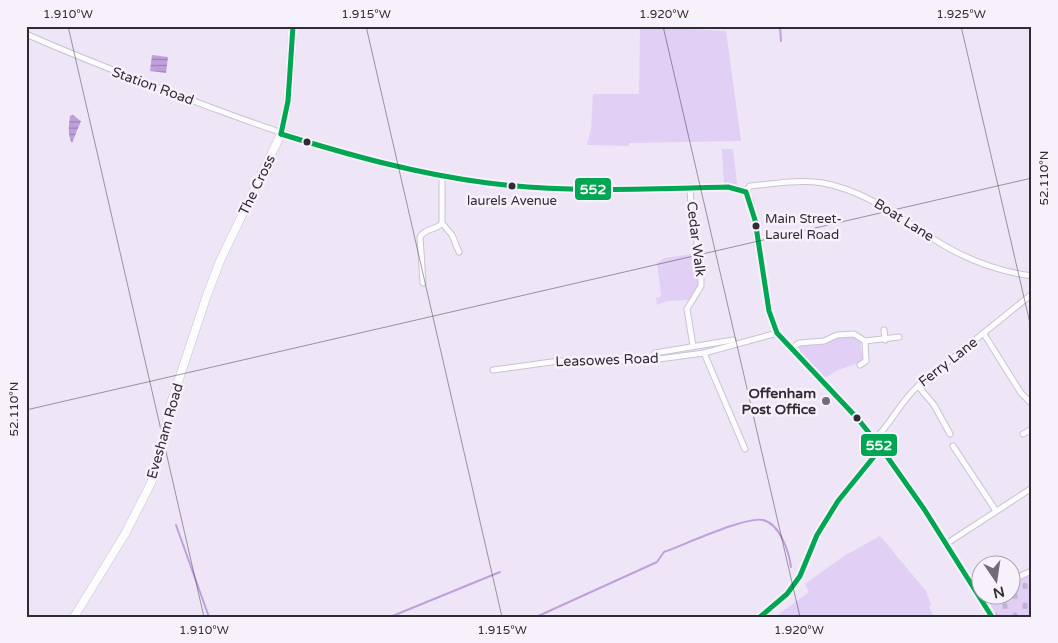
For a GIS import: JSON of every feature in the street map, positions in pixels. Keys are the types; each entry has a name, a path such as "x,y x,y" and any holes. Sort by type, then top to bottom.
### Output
{"main road":[{"path":"281,134 288,101 292,26"},
{"name":"The Cross","path":"233,236 281,134"},
{"name":"Evesham Road","path":"74,617 125,534 150,483 160,455 170,406 206,298 220,261 233,236"}],"street":[{"name":"Station Road","path":"26,34 140,82 281,134 346,154 442,176 489,183 575,190 728,187 746,192"},
{"path":"442,176 442,223 455,240 460,252"},
{"name":"Boat Lane","path":"746,192 750,186 822,183 878,202 930,237 963,255 1003,270 1032,276"},
{"name":"Cedar Walk","path":"690,187 691,208 696,224 698,265 701,278 701,286 687,309 693,346"},
{"path":"746,192 756,220 764,287 769,311 778,333 858,419 881,448 970,580"},
{"path":"423,283 420,237 424,231 437,227 442,223"},
{"name":"Ferry Lane","path":"874,440 886,429 902,402 918,386 1032,294"},
{"path":"884,330 885,340"},
{"name":"Leasowes Road","path":"493,370 559,362 644,361 704,353 778,333"},
{"path":"791,349 799,343 824,341 836,335 854,334 865,341 899,337"},
{"path":"984,334 1022,393 1032,404"},
{"path":"655,353 733,340"},
{"path":"860,365 869,361 865,341"},
{"path":"704,353 745,449"},
{"path":"918,386 934,405 950,434"},
{"path":"1023,434 1032,429"},
{"path":"953,446 996,511"},
{"path":"760,617 787,594 800,576 817,535 838,501 881,448"},
{"path":"946,544 1032,488"},
{"path":"1020,576 1029,572"},
{"path":"986,606 992,617"}],"green space":[{"path":"640,26 726,31 741,141 629,143 629,146 587,145 591,129 593,94 639,94"},
{"path":"722,149 733,149 737,184 724,184"},
{"path":"691,254 696,260 700,273 700,282 697,290 689,300 667,301 657,305 656,298 661,295 657,263 664,258"},
{"path":"840,336 853,336 860,340 863,361 836,371 825,378 800,352 799,346 823,344"},
{"path":"880,536 926,591 931,605 929,607 934,617 775,617 809,592 805,584 844,556"},
{"path":"1032,573 1032,617 997,617 991,606 1020,606 1020,579"}],"shaded area":[{"path":"152,55 168,57 166,73 150,71"},
{"path":"73,115 81,121 72,143 69,137 69,130 70,116"}],"waterway":[{"path":"780,26 781,41"},
{"path":"536,617 657,562 664,552 743,522 763,520 774,527 783,539 791,567"},
{"path":"176,525 209,617"},
{"path":"390,617 500,572"}],"transit line":[{"name":"552","path":"281,134 288,101 293,26"},
{"name":"552","path":"281,134 383,163 488,183 578,189 728,187 746,192 755,220 769,311 777,333 858,419 881,448 924,509 992,617"},
{"name":"552","path":"760,617 787,594 800,576 817,535 838,501 881,448"}],"place":[{"name":"laurels Avenue","path":"512,186"},
{"name":"Main Street- Laurel Road","path":"756,226"},
{"name":"Offenham Post Office","path":"826,401"}]}
